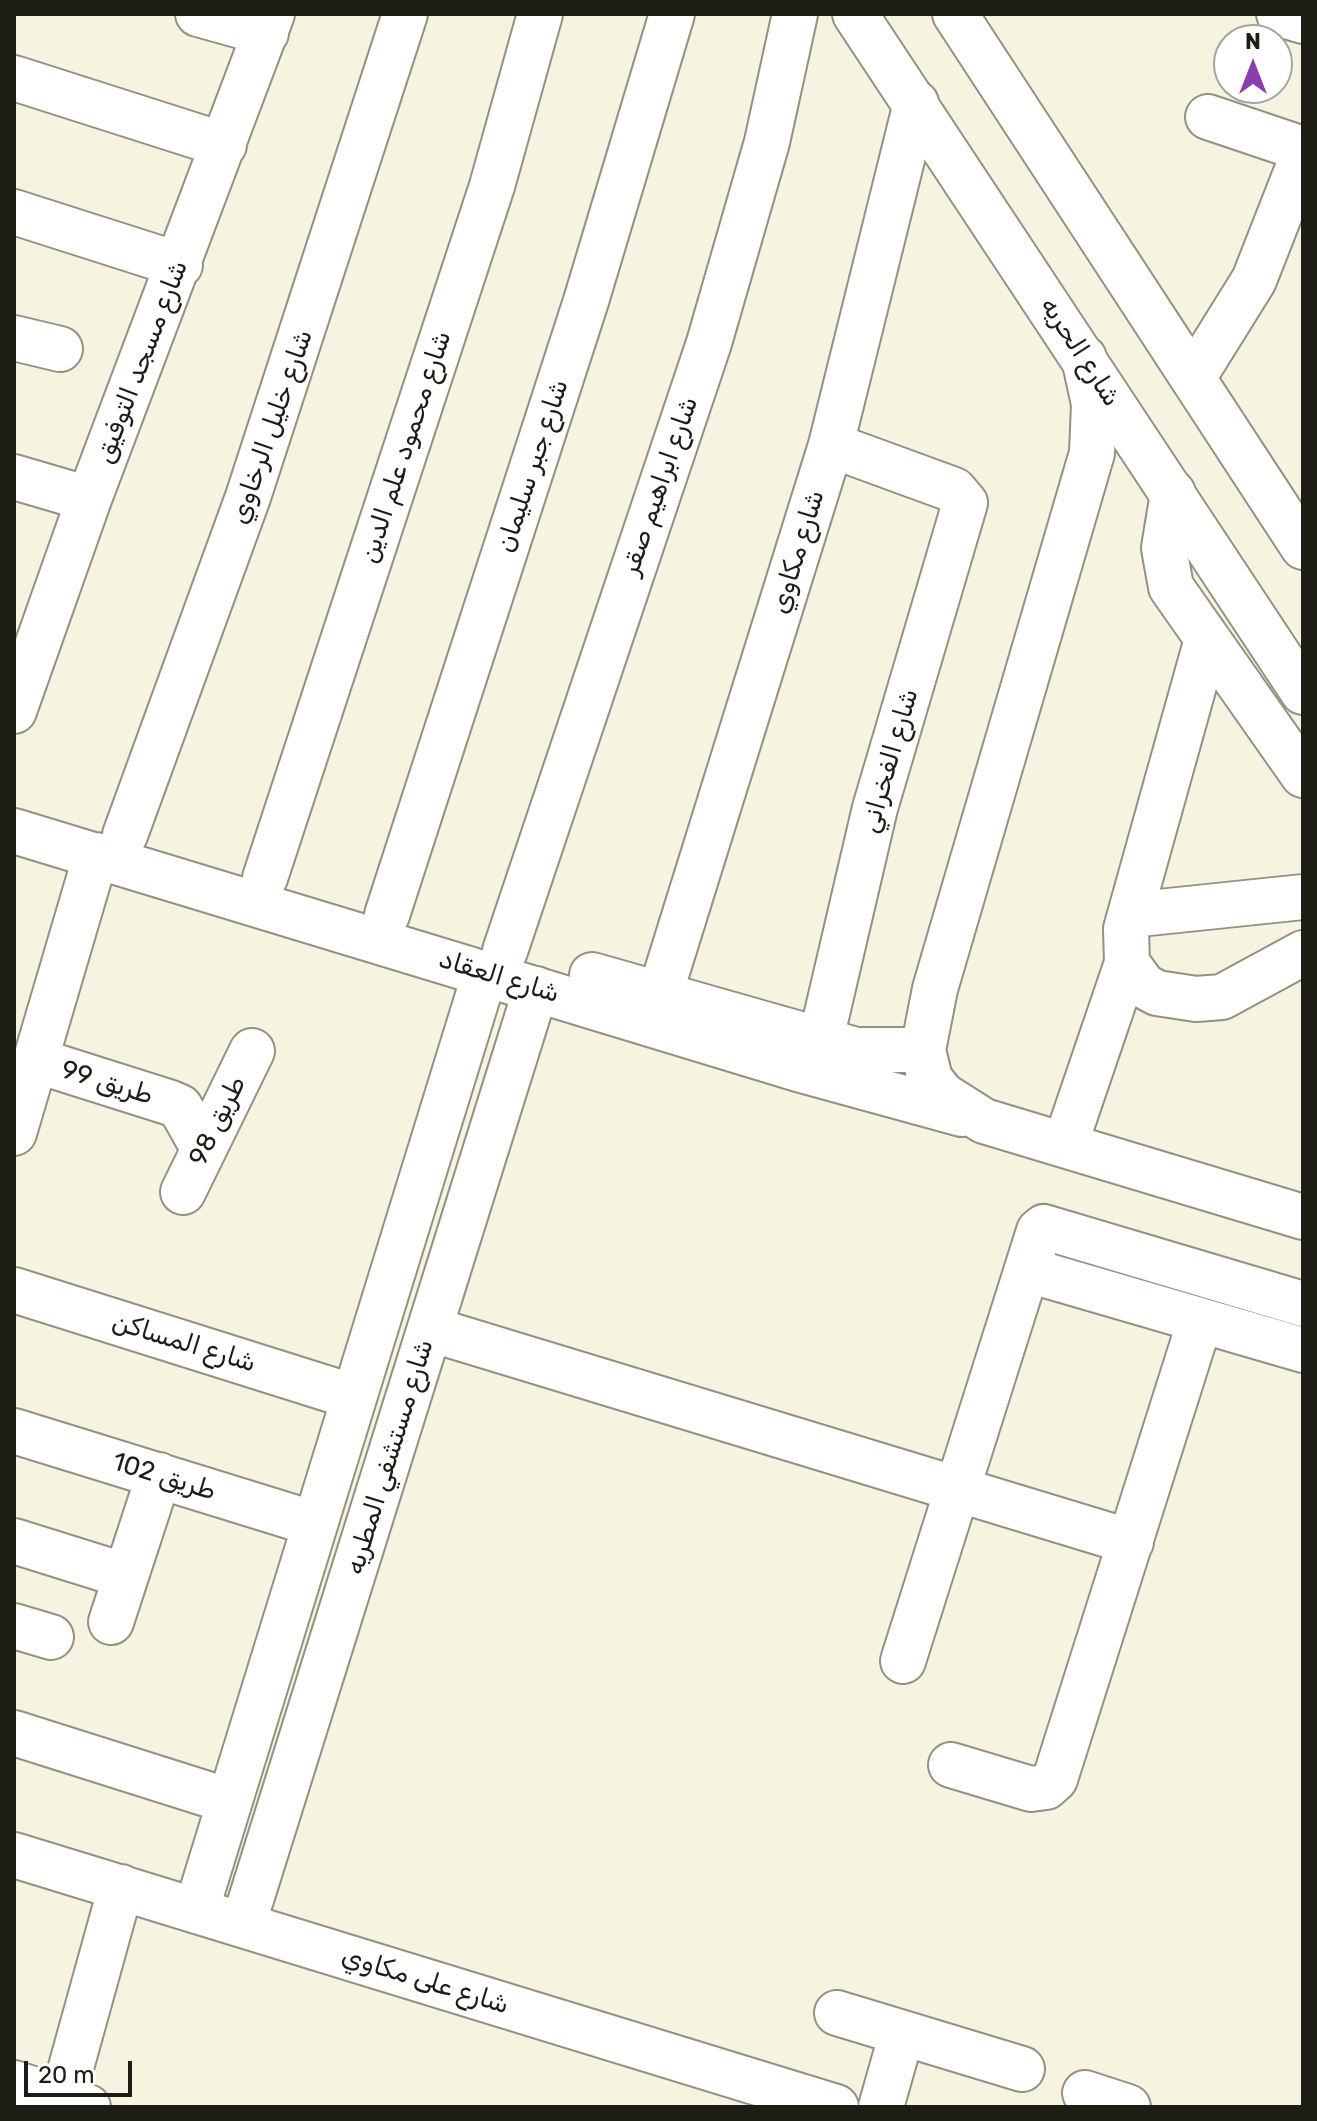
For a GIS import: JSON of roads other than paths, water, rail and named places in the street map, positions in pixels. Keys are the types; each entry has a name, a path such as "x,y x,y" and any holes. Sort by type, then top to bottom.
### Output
{"street":[{"path":"198,14 269,24"},
{"name":"شارع خليل الرخاوي","path":"14,1133 35,1060 110,845 253,482 405,14"},
{"name":"شارع محمود علم الدين","path":"265,878 492,186 540,14"},
{"name":"شارع جبر سليمان","path":"387,915 586,301 672,14"},
{"name":"شارع ابراهيم صقر","path":"495,962 709,343 767,142 795,14"},
{"name":"شارع الحريه","path":"855,14 1303,692"},
{"path":"955,14 1303,547"},
{"path":"1279,14 1303,21"},
{"name":"شارع مسجد التوفيق","path":"14,711 89,499 269,24"},
{"path":"14,78 224,145"},
{"name":"شارع مكاوي","path":"660,994 831,445 916,103"},
{"path":"1193,378 1254,280 1300,168 1208,117"},
{"path":"14,212 180,265"},
{"path":"14,338 60,349"},
{"path":"1083,355 1094,404 1092,453 935,989 923,1050 930,1079 943,1095 984,1121 1303,1217"},
{"name":"شارع الفخراني","path":"821,1039 875,808 965,503 954,490 831,445"},
{"path":"14,477 89,499"},
{"path":"1173,493 1164,529 1166,568 1171,587 1303,775"},
{"path":"1065,1145 1127,963 1124,940 1130,915 1207,639"},
{"name":"شارع العقاد","path":"14,803 110,845 495,962 660,994 856,1050 923,1050"},
{"name":"شارع العقاد","path":"14,831 110,845 265,878 387,915 495,962 536,989 798,1069 889,1091 984,1121"},
{"path":"1130,915 1303,897"},
{"path":"1127,963 1144,986 1157,993 1196,999 1222,997 1303,953"},
{"name":"شارع مستشفي المطريه","path":"196,1911 354,1397 495,962"},
{"name":"شارع مستشفي المطريه","path":"243,1925 536,989"},
{"name":"طريق 98","path":"183,1192 252,1051"},
{"name":"طريق 99","path":"35,1060 180,1107 198,1139 207,1143"},
{"path":"903,1661 1039,1231 1049,1226 1303,1304"},
{"path":"1028,1270 1303,1350"},
{"name":"شارع المساكن","path":"14,1290 354,1397"},
{"path":"951,1765 1031,1789 1046,1787 1055,1779 1200,1321"},
{"path":"430,1329 1131,1542"},
{"name":"طريق 102","path":"14,1431 315,1524"},
{"path":"111,1622 159,1475"},
{"path":"14,1541 126,1576"},
{"path":"14,1733 229,1801"},
{"name":"شارع على مكاوي","path":"14,1855 243,1925 778,2099 836,2107"},
{"path":"14,2083 70,2104 121,1887"},
{"path":"837,2013 1022,2069"},
{"path":"881,2107 902,2033"},
{"path":"1085,2093 1128,2107"}]}
